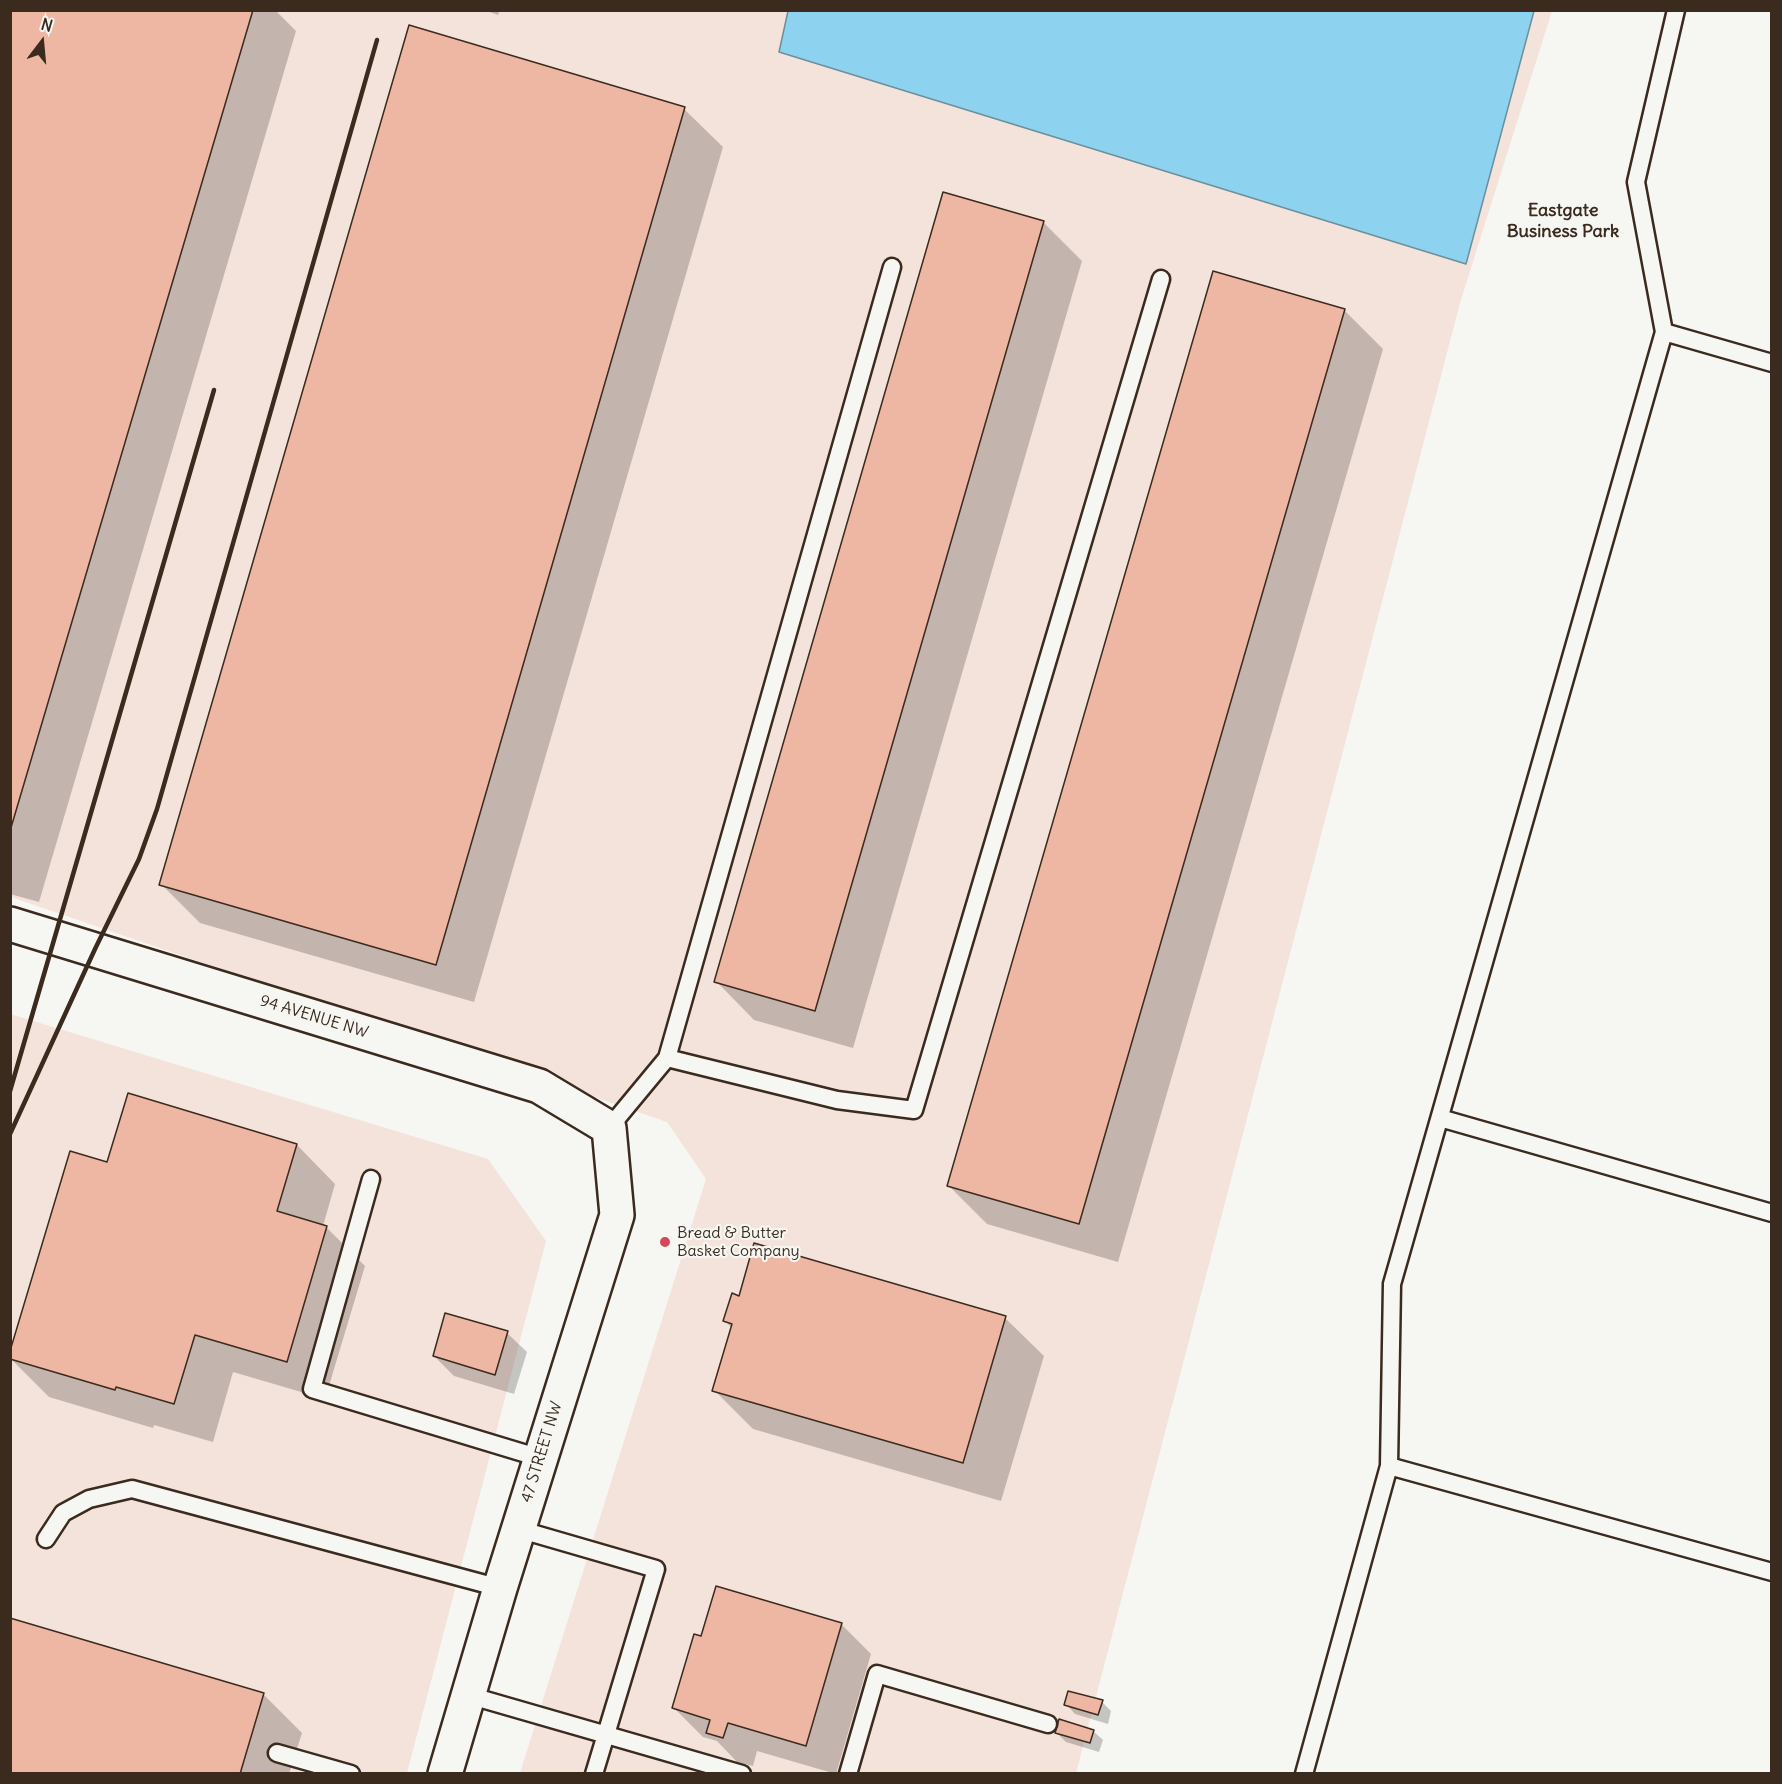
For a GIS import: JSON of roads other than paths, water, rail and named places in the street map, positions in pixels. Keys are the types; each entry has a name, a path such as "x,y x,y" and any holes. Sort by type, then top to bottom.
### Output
{"street":[{"name":"94 AVENUE NW","path":"10,924 539,1086 609,1128"},
{"name":"47 STREET NW","path":"445,1773 616,1215 609,1128"}],"lane":[{"path":"1304,1773 1389,1467 1392,1284 1664,332 1636,182 1676,10"},
{"path":"609,1128 667,1058 892,267"},
{"path":"667,1058 837,1100 914,1110 1161,279"},
{"path":"1664,332 1772,363"},
{"path":"1440,1118 1772,1213"},
{"path":"371,1179 312,1389 540,1458"},
{"path":"1389,1467 1772,1572"},
{"path":"46,1539 63,1513 89,1499 132,1489 500,1588"},
{"path":"518,1529 656,1569 594,1773"},
{"path":"848,1773 877,1674 1048,1724"},
{"path":"468,1695 742,1773"},
{"path":"277,1753 351,1773"}],"water":[{"path":"788,10 1534,11 1466,264 779,52"}],"railway":[{"path":"10,1134 139,859 157,809 377,40"},
{"path":"10,1091 214,390"}],"place":[{"name":"Bread & Butter Basket Company","path":"665,1242"}],"district":[{"name":"Eastgate Business Park","path":"1563,221"}]}
